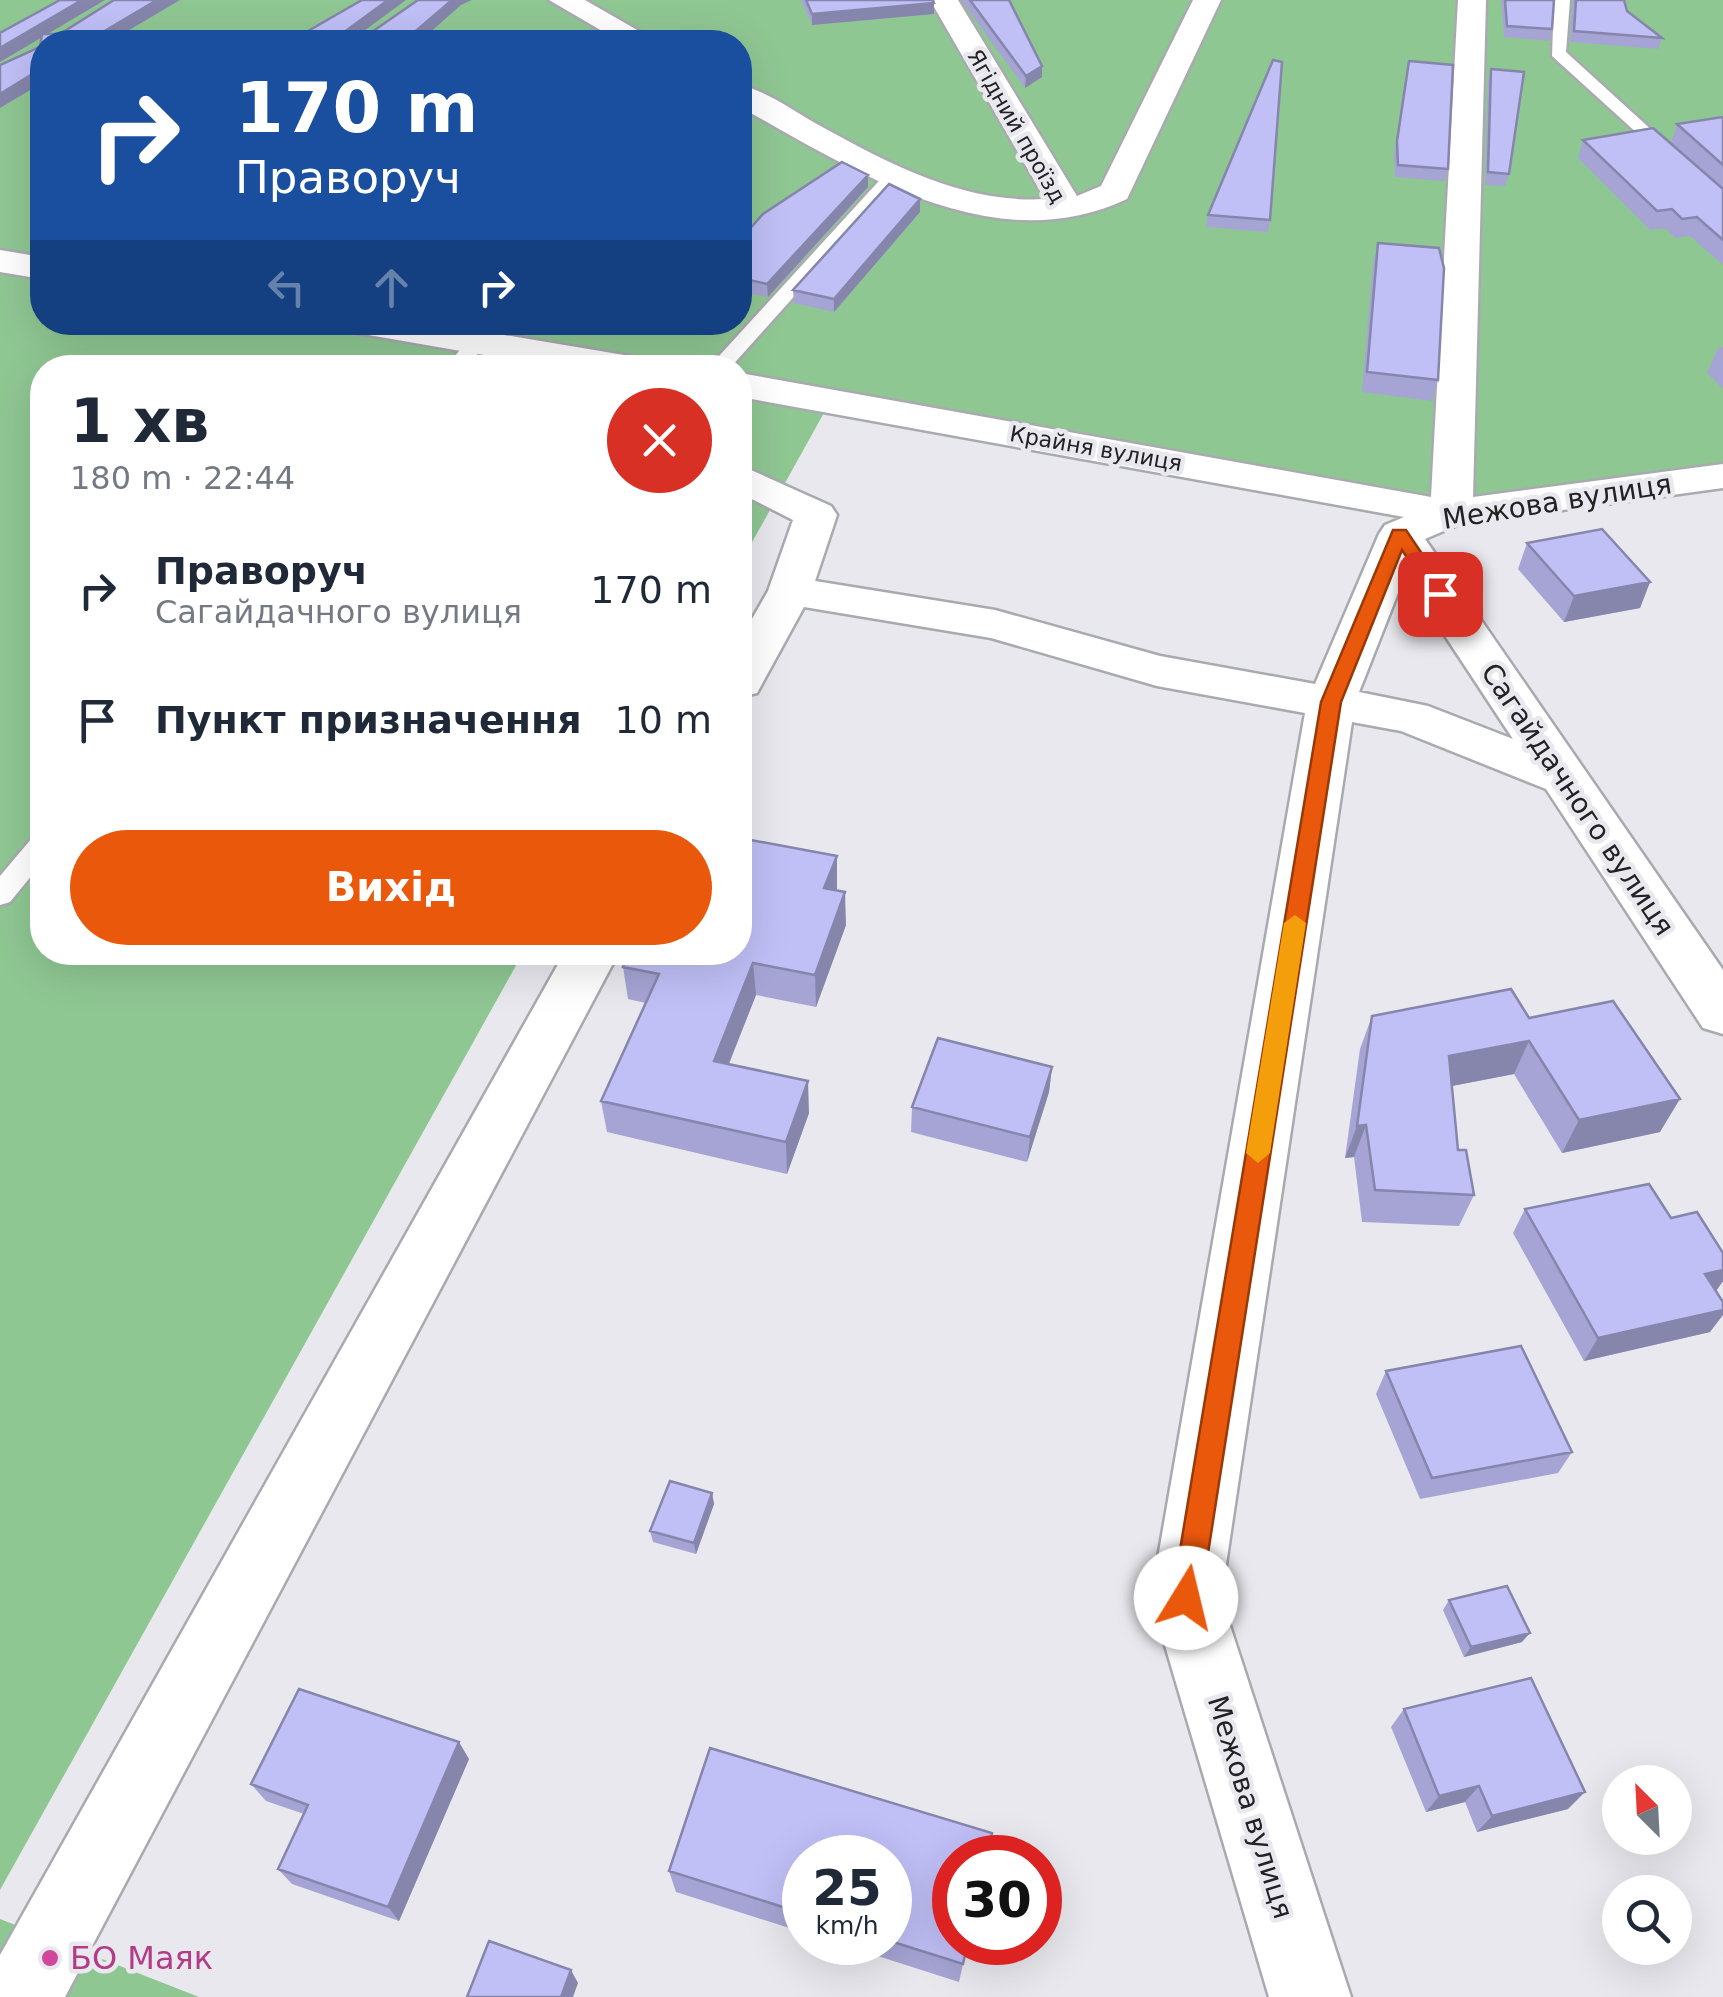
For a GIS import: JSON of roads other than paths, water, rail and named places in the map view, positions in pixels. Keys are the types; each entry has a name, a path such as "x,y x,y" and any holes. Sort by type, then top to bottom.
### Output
{"street":[{"path":"564,0 620,30"},
{"name":"Ягідний проїзд","path":"752,100 894,175 975,204 1022,210 1067,208 944,0"},
{"path":"1067,208 1087,206 1115,192 1207,0"},
{"path":"1425,523 1472,0"},
{"path":"0,261 30,265"},
{"path":"403,335 465,355"},
{"name":"Крайня вулиця","path":"752,387 1425,523"},
{"name":"Межова вулиця","path":"1310,1997 1186,1598 1331,702 1425,523 1723,476"},
{"path":"752,482 816,515 790,591 752,660"},
{"name":"Сагайдачного вулиця","path":"1425,523 1561,776 1723,1013"},
{"path":"790,591 995,624 1157,671 1410,717 1561,776"},
{"path":"21,1997 585,965"}],"lane":[{"path":"1562,0 1558,52 1723,205"},
{"path":"752,331 894,175"},
{"path":"730,355 748,335"},
{"path":"0,894 30,859"}],"place":[{"name":"БО Маяк","path":"50,1958"}]}
